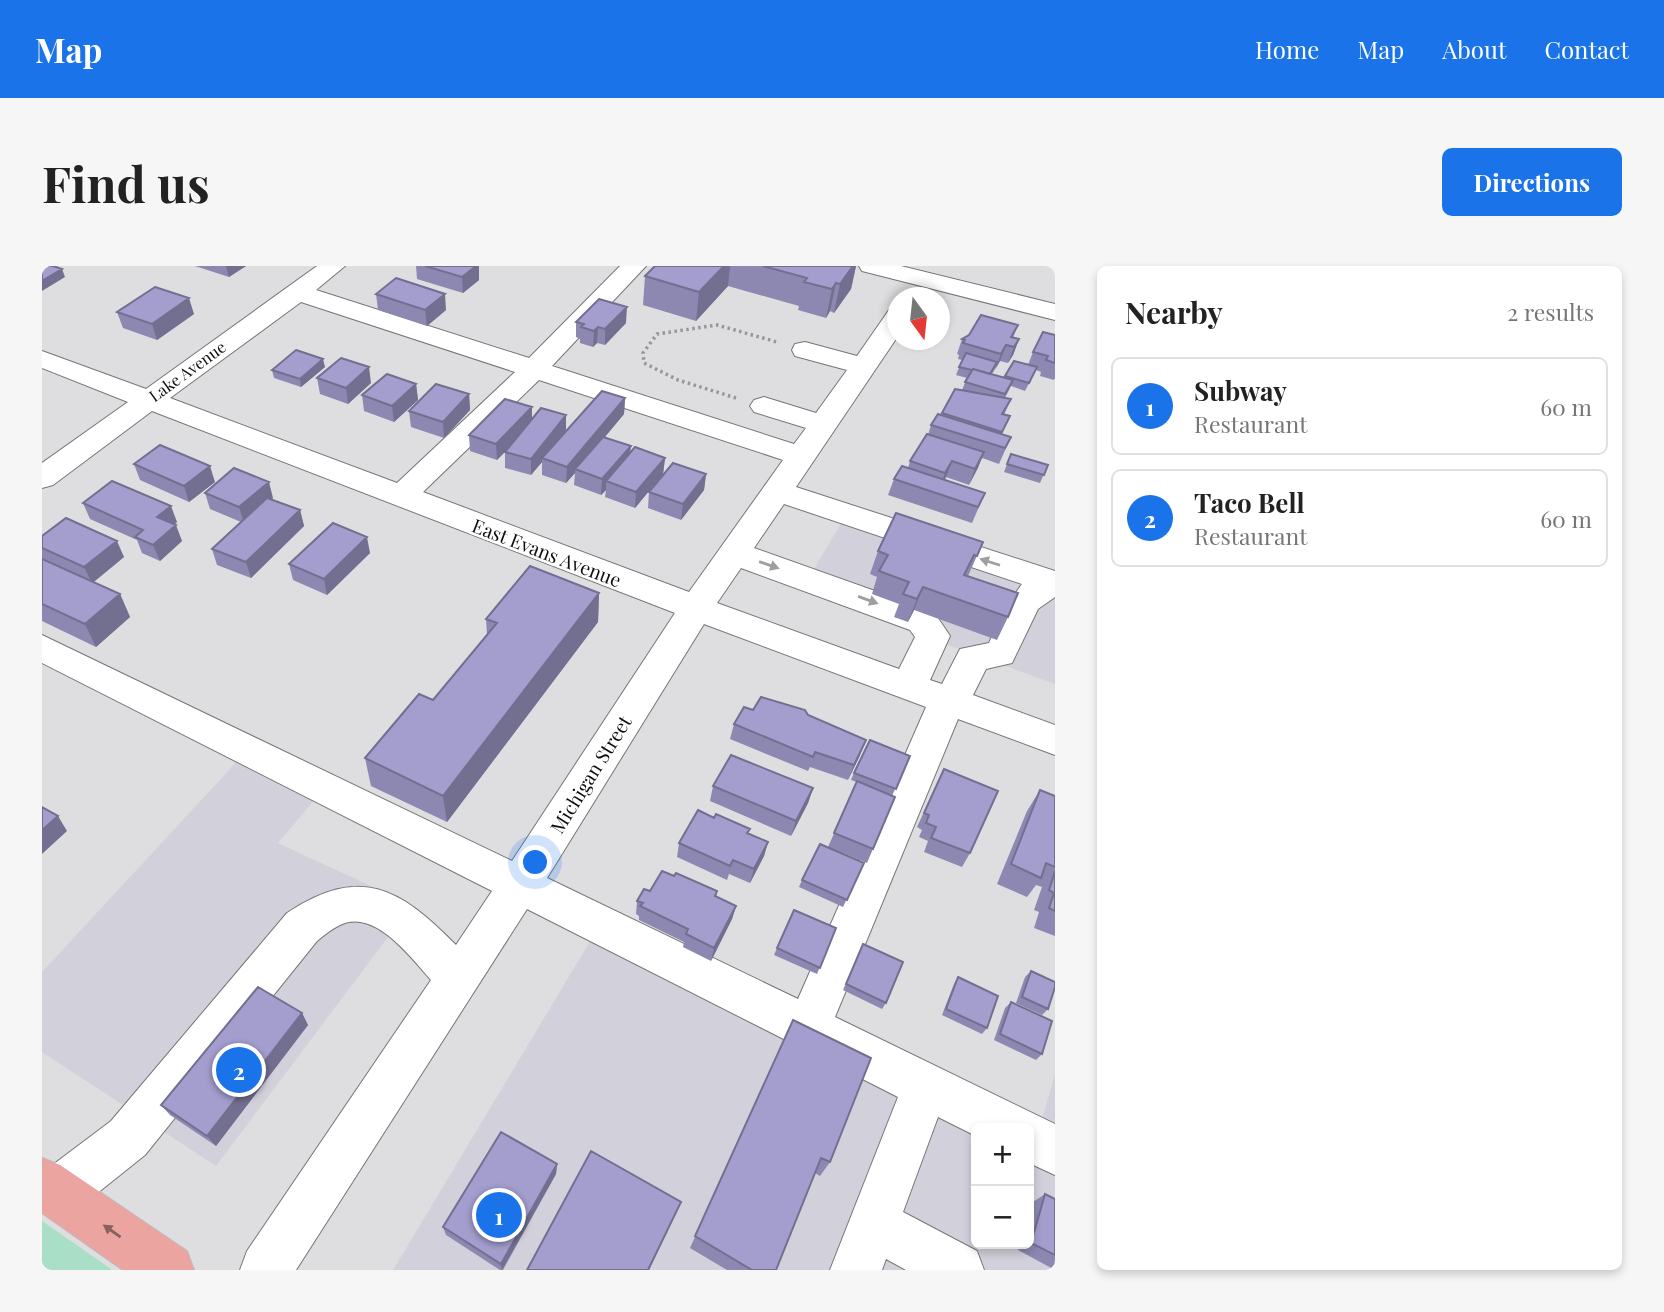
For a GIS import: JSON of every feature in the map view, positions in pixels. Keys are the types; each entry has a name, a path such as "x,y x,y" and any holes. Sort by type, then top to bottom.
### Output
{"main road":[{"path":"49,1188 168,1270"}],"street":[{"name":"Lake Avenue","path":"42,478 333,266"},
{"path":"400,497 533,370 634,266"},
{"path":"871,266 922,281 1055,312"},
{"path":"297,292 801,456"},
{"name":"Michigan Street","path":"266,1270 519,886 695,608 887,332"},
{"path":"805,350 863,366"},
{"name":"East Evans Avenue","path":"42,359 146,401 695,608 950,701 1054,735"},
{"path":"764,406 823,424"},
{"path":"777,491 1055,584"},
{"path":"733,553 922,621 933,636 909,685"},
{"path":"808,1028 950,701 973,658 1000,654 1025,598 1040,588 1055,584"},
{"path":"42,648 1001,1123"},
{"path":"49,1188 128,1139 302,927 324,910 359,903 387,910 415,933 458,978"},
{"path":"856,1270 926,1087"},
{"path":"1034,1140 1055,1150"},
{"path":"872,1223 958,1270"}],"path":[{"path":"764,406 655,372 644,363 643,353 657,334 717,325 805,350"}],"shaded area":[{"path":"847,513 1055,578 1055,684 801,591"},
{"path":"255,742 332,779 278,843 412,905 216,1166 42,1052 42,972"},
{"path":"607,913 1041,1123 1055,1074 1055,1270 393,1270"}],"green space":[{"path":"42,1221 111,1269 111,1270 42,1270"}],"building":[{"path":"42,266 53,266 62,269 42,281"},
{"path":"425,266 476,266 462,277"},
{"path":"655,266 724,266 699,292 645,276"},
{"path":"763,266 853,266 840,284 836,283 832,289 804,282 807,278"},
{"path":"396,278 445,294 425,310 376,294"},
{"path":"155,287 189,298 152,324 117,312"},
{"path":"599,299 627,307 605,329 598,327 594,331 581,327 584,324 576,322"},
{"path":"981,315 1018,325 1011,337 1019,339 1014,347 1006,345 1001,354 963,343 965,340 962,339 969,335"},
{"path":"1043,332 1055,335 1055,363 1046,360 1048,356 1033,352"},
{"path":"296,350 323,359 300,379 272,370"},
{"path":"966,353 997,362 990,374 959,367"},
{"path":"341,358 369,367 346,388 317,378"},
{"path":"1014,361 1037,367 1029,383 1005,376"},
{"path":"973,369 1013,380 1005,394 965,382"},
{"path":"387,374 416,384 392,406 362,395"},
{"path":"436,384 469,394 443,422 409,411"},
{"path":"955,389 1011,399 1002,414 1010,416 1002,432 942,413"},
{"path":"602,391 625,398 567,467 542,458"},
{"path":"505,399 532,407 496,444 469,435"},
{"path":"541,408 566,415 531,459 505,452"},
{"path":"938,414 1011,437 1005,448 931,425"},
{"path":"927,434 984,452 975,469 952,461 945,473 910,461"},
{"path":"603,437 631,446 602,479 575,469"},
{"path":"160,445 210,466 184,486 134,464"},
{"path":"635,447 665,458 636,492 606,481"},
{"path":"1011,454 1048,465 1044,475 1007,464"},
{"path":"673,463 706,474 683,504 649,492"},
{"path":"902,466 985,493 978,507 894,479"},
{"path":"234,468 269,482 239,507 205,493"},
{"path":"112,481 171,506 157,517 176,525 153,545 135,537 143,530 83,503"},
{"path":"267,498 300,510 246,562 212,549"},
{"path":"896,513 983,542 964,575 1018,593 1008,617 923,587 917,599 903,594 909,582 879,571 888,555 878,551"},
{"path":"66,518 117,541 84,567 42,548 42,536"},
{"path":"333,523 367,537 324,579 289,564"},
{"path":"42,559 120,594 85,624 42,604"},
{"path":"530,566 599,593 443,796 365,758 419,694 433,700 497,623 486,619"},
{"path":"761,697 805,710 808,715 866,740 854,765 815,752 813,757 734,724 744,707 753,710"},
{"path":"870,740 910,756 896,789 854,773"},
{"path":"731,755 813,788 796,821 713,786"},
{"path":"944,769 998,791 970,853 931,838 936,827 926,823 929,815 924,813"},
{"path":"857,781 895,797 873,849 834,833"},
{"path":"1040,790 1055,796 1055,867 1046,863 1041,878 1011,864"},
{"path":"42,807 58,816 42,830"},
{"path":"698,810 714,818 716,814 750,829 747,833 768,842 754,869 733,860 730,866 679,843"},
{"path":"820,844 864,863 847,900 802,880"},
{"path":"662,871 674,876 676,873 717,891 715,896 736,906 714,948 686,934 688,929 640,906 643,903 637,901 644,889 650,891"},
{"path":"1055,871 1055,911 1049,908 1054,893 1049,890"},
{"path":"794,910 836,928 820,968 777,948"},
{"path":"863,944 903,962 886,1003 846,984"},
{"path":"1031,971 1055,982 1048,1009 1022,997"},
{"path":"958,977 998,996 987,1028 946,1009"},
{"path":"258,987 302,1013 207,1136 161,1105"},
{"path":"1011,1002 1052,1021 1042,1054 1000,1034"},
{"path":"793,1020 871,1058 830,1162 821,1158 776,1270 752,1270 695,1236"},
{"path":"501,1132 557,1164 501,1264 443,1227"},
{"path":"591,1151 681,1202 648,1270 527,1270"},
{"path":"1045,1194 1055,1199 1055,1255 1034,1244 1034,1232"}],"place":[{"name":"Taco Bell","path":"239,1070"},
{"name":"Subway","path":"499,1215"}]}
